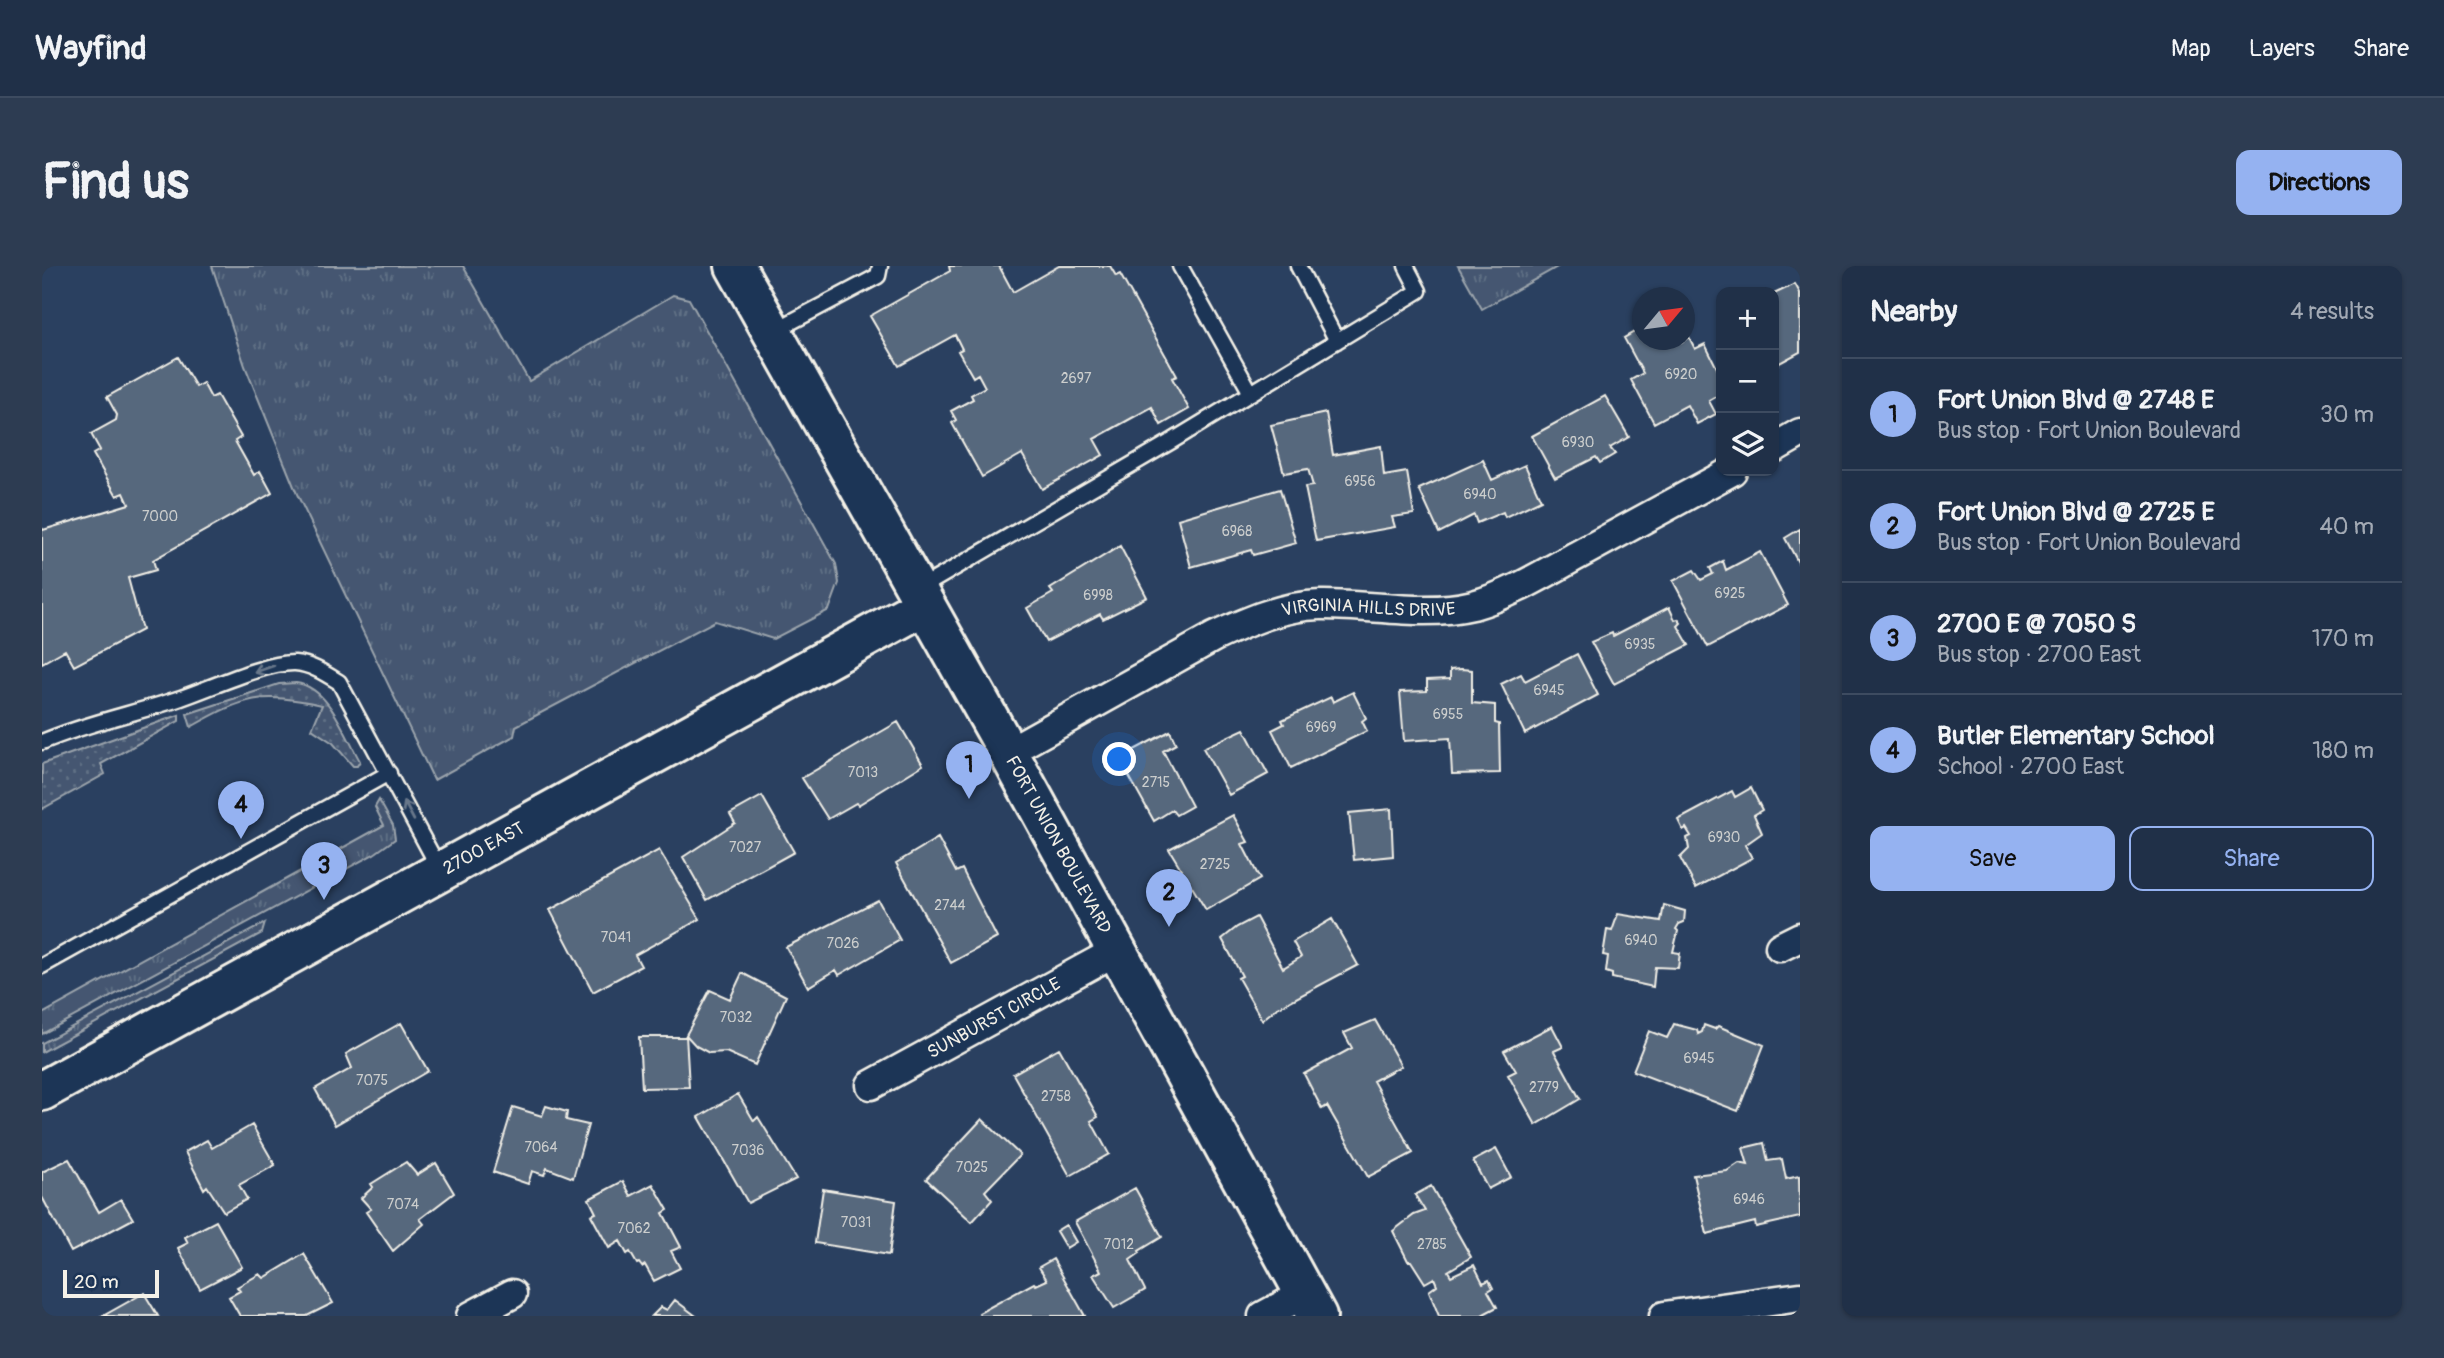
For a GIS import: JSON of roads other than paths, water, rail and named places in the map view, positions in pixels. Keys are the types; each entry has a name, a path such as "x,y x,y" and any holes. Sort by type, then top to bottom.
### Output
{"main road":[{"name":"FORT UNION BOULEVARD","path":"735,266 1008,752 1310,1305"},
{"name":"2700 EAST","path":"42,1091 441,871 920,598"}],"street":[{"path":"1779,445 1800,433"},
{"name":"VIRGINIA HILLS DRIVE","path":"1008,752 1214,637 1250,620 1280,610 1319,605 1395,610 1473,605 1546,572 1723,476"},
{"name":"SUNBURST CIRCLE","path":"871,1085 1116,951"},
{"path":"471,1316 512,1294"},
{"path":"1664,1316 1800,1297"},
{"path":"1263,1316 1310,1305"}],"lane":[{"path":"771,332 878,276 880,266"},
{"path":"1180,266 1251,393"},
{"path":"1298,266 1337,341"},
{"path":"920,598 1419,291 1406,266"},
{"path":"42,742 74,728 178,699 279,664 298,663 318,669 339,682 441,871"},
{"path":"42,966 388,773"}],"place":[{"name":"Fort Union Blvd @ 2748 E","path":"969,799"},
{"name":"Butler Elementary School","path":"241,839"},
{"name":"2700 E @ 7050 S","path":"324,900"},
{"name":"Fort Union Blvd @ 2725 E","path":"1169,927"}]}
